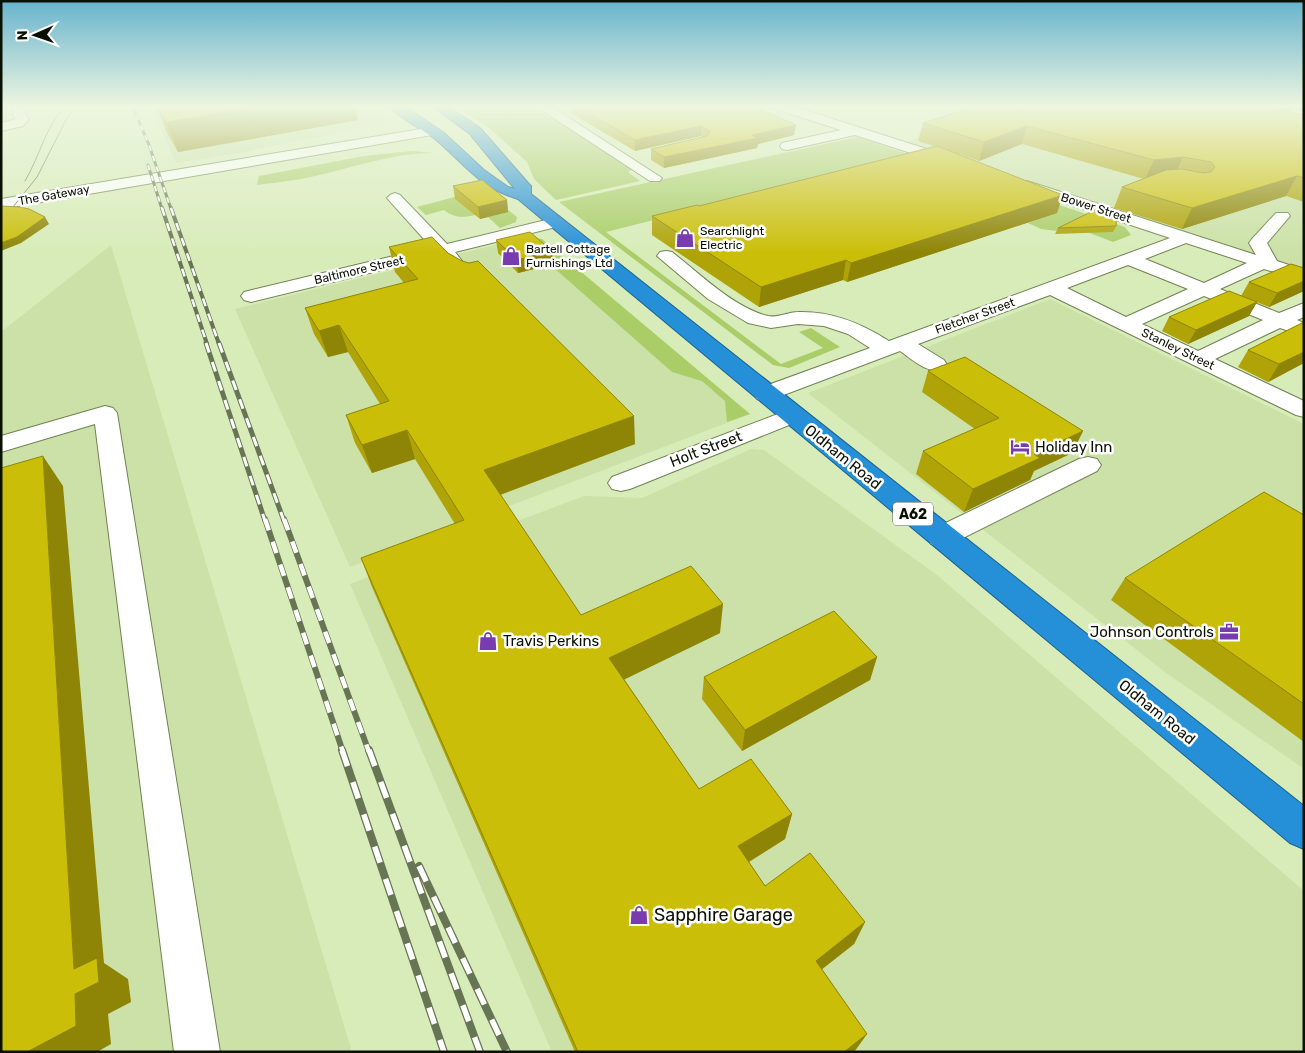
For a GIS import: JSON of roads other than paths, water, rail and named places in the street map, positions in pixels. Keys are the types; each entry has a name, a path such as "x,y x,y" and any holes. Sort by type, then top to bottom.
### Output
{"highway":[{"name":"Oldham Road","path":"457,154 504,190 523,196 1304,830"},
{"name":"Oldham Road","path":"496,154 523,186 523,196"}],"street":[{"name":"The Gateway","path":"1,198 250,154"},
{"name":"The Gateway","path":"1,204 286,154"},
{"path":"620,154 655,178"},
{"path":"626,158 644,154"},
{"path":"928,154 965,166"},
{"name":"Bower Street","path":"1012,181 1304,276"},
{"path":"402,200 442,250 466,275"},
{"path":"1095,208 1112,200"},
{"path":"1126,324 1204,289 1267,265 1258,243 1282,216"},
{"name":"Baltimore Street","path":"251,296 554,223"},
{"name":"Fletcher Street","path":"765,394 1185,238"},
{"path":"666,256 741,313 769,323 797,318 835,321 936,365"},
{"path":"1129,259 1304,330"},
{"name":"Stanley Street","path":"1051,288 1198,358 1299,402"},
{"path":"1198,358 1304,309"},
{"path":"1,444 105,413 197,1052"},
{"name":"Holt Street","path":"621,483 792,416"},
{"path":"941,537 1088,465"}],"tram line":[{"path":"25,181 38,154"},
{"path":"1,222 37,177 49,154"}],"railway":[{"path":"152,154 171,209"},
{"path":"148,165 162,209"},
{"path":"162,208 207,344"},
{"path":"171,208 219,344"},
{"path":"206,343 265,521"},
{"path":"219,343 284,521"},
{"path":"265,519 343,752"},
{"path":"284,519 369,752"},
{"path":"342,750 444,1052"},
{"path":"369,750 480,1052"},
{"path":"419,866 507,1052"}],"place":[{"name":"Searchlight Electric","path":"685,238"},
{"name":"Bartell Cottage Furnishings Ltd","path":"511,256"},
{"name":"Holiday Inn","path":"1020,447"},
{"name":"Johnson Controls","path":"1229,632"},
{"name":"Travis Perkins","path":"488,641"},
{"name":"Sapphire Garage","path":"639,915"}]}
